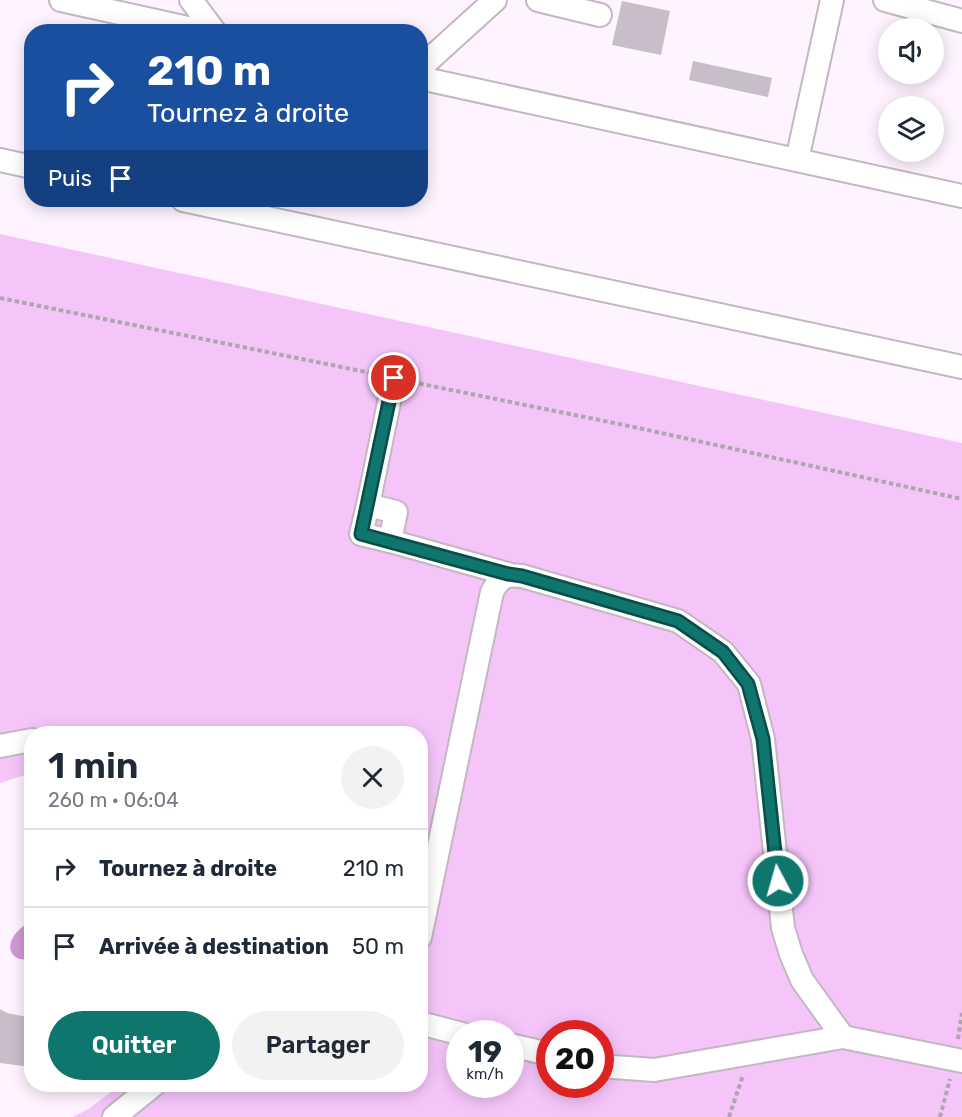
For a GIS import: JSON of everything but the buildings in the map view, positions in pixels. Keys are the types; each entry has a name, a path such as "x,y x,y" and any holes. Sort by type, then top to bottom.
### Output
{"lane":[{"path":"61,0 170,24"},
{"path":"191,0 209,24"},
{"path":"428,61 495,0"},
{"path":"538,0 600,15"},
{"path":"797,160 832,0"},
{"path":"885,0 962,21"},
{"path":"428,80 962,196"},
{"path":"0,160 24,165"},
{"path":"251,207 280,210 962,368"},
{"path":"394,378 368,505 396,512 390,541 678,621 723,652 748,684 763,739 783,928 802,980 843,1037"},
{"path":"428,899 492,592 498,579 508,574"},
{"path":"0,746 24,742"},
{"path":"428,1025 446,1030"},
{"path":"614,1066 654,1070 843,1037 962,1060"},
{"path":"114,1117 145,1092"}],"path":[{"path":"0,298 634,427 962,499"},
{"path":"729,1117 751,1053"}],"shaded area":[{"path":"0,234 962,443 962,1117 73,1117 90,1108 111,1092 428,1092 428,726 24,726 24,776 0,783"},
{"path":"24,926 24,960 17,958 10,948 13,937"}],"route":[{"path":"394,378 361,534 522,576 678,621 723,652 748,684 763,739 778,881"}]}
